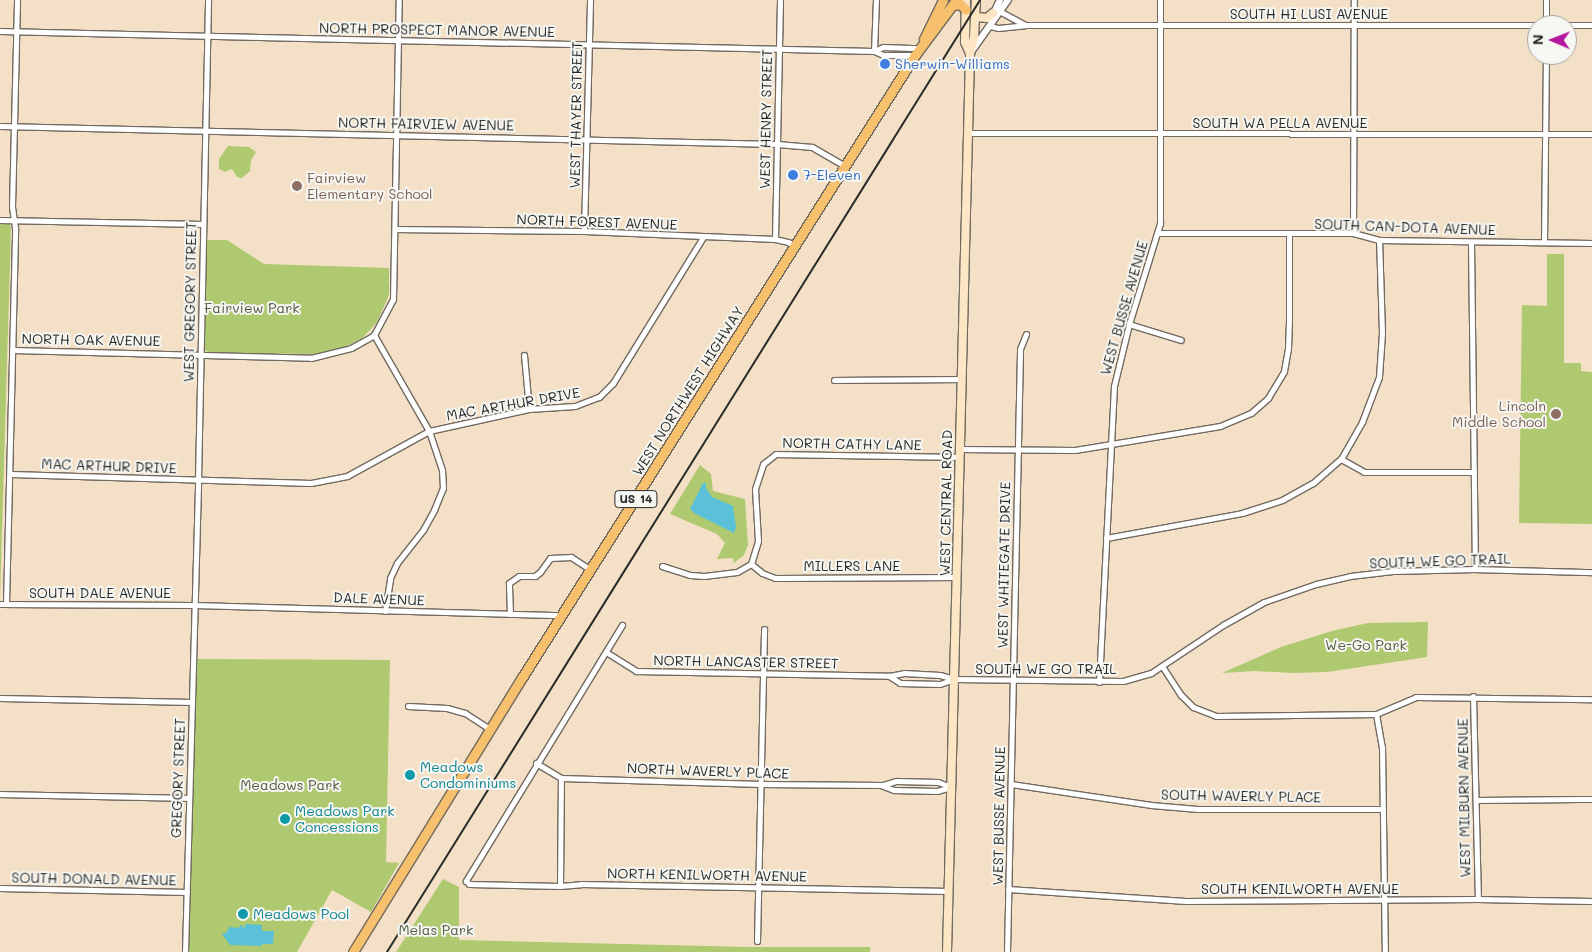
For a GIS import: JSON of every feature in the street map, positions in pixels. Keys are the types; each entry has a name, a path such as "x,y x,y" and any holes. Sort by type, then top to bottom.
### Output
{"main road":[{"name":"WEST NORTHWEST HIGHWAY","path":"917,52 943,0"},
{"name":"WEST CENTRAL ROAD","path":"947,952 970,54 974,37 976,0"},
{"name":"WEST NORTHWEST HIGHWAY","path":"353,952 490,729 796,247 917,52 954,2"},
{"path":"954,2 966,5"},
{"name":"WEST CENTRAL ROAD","path":"966,5 965,42 970,54"},
{"path":"976,17 987,18 992,13"}],"street":[{"path":"3,604 11,474 14,220 12,207 17,0"},
{"name":"WEST GREGORY STREET","path":"194,605 208,0"},
{"path":"385,611 390,578 397,563 423,530 443,488 442,470 429,431 374,335 393,299 399,0"},
{"name":"WEST THAYER STREET","path":"584,232 590,0"},
{"name":"WEST HENRY STREET","path":"774,239 780,0"},
{"path":"874,51 876,0"},
{"path":"990,26 992,13 1000,0"},
{"path":"970,54 1008,0"},
{"name":"WEST BUSSE AVENUE","path":"1099,682 1114,386 1129,324 1160,223 1160,0"},
{"path":"1353,233 1354,0"},
{"path":"1546,0 1546,15"},
{"name":"SOUTH HI LUSI AVENUE","path":"1001,12 1025,25"},
{"name":"SOUTH HI LUSI AVENUE","path":"990,26 1013,28 1025,25 1527,25"},
{"name":"SOUTH HI LUSI AVENUE","path":"1577,25 1592,25"},
{"name":"NORTH PROSPECT MANOR AVENUE","path":"0,31 874,51 883,55 917,52"},
{"name":"NORTH PROSPECT MANOR AVENUE","path":"874,51 883,47 917,52"},
{"path":"1544,242 1546,65"},
{"name":"NORTH FAIRVIEW AVENUE","path":"0,126 777,144 812,147 846,166"},
{"name":"SOUTH WA PELLA AVENUE","path":"968,133 1592,134"},
{"path":"0,220 203,224"},
{"name":"NORTH FOREST AVENUE","path":"395,229 584,232 774,239 788,242 796,247"},
{"name":"SOUTH CAN-DOTA AVENUE","path":"1158,233 1353,233 1379,240 1471,243 1592,243"},
{"name":"NORTH CATHY LANE","path":"752,564 758,541 755,489 763,464 776,454 1075,450 1220,426 1251,413 1268,398 1284,370 1288,349 1289,234"},
{"name":"MAC ARTHUR DRIVE","path":"11,474 311,483 346,476 429,431 530,409 575,406 599,397 613,383 703,237"},
{"path":"1106,538 1242,513 1282,500 1313,483 1341,459 1362,422 1379,378 1382,333 1379,240"},
{"path":"1471,243 1475,569"},
{"path":"1129,324 1181,340"},
{"name":"WEST WHITEGATE DRIVE","path":"1014,680 1020,349 1026,334"},
{"name":"NORTH OAK AVENUE","path":"13,350 310,358 350,348 374,335"},
{"path":"524,355 530,409"},
{"path":"834,380 962,379"},
{"path":"1341,459 1364,472 1474,472"},
{"path":"510,614 509,582 519,576 535,576 550,558 571,557 591,570"},
{"path":"662,566 690,575 704,576 737,572 752,564"},
{"name":"MILLERS LANE","path":"752,564 762,573 775,578 957,577"},
{"name":"SOUTH WE GO TRAIL","path":"954,679 1099,682 1137,678 1162,666 1223,625 1264,602 1316,584 1350,576 1393,571 1475,569 1592,572"},
{"name":"SOUTH DALE AVENUE","path":"3,604 194,605"},
{"name":"DALE AVENUE","path":"194,605 562,615"},
{"name":"GREGORY STREET","path":"185,952 194,605"},
{"path":"560,886 560,778 536,763 622,625"},
{"path":"757,941 764,629"},
{"name":"NORTH LANCASTER STREET","path":"606,652 636,671 889,676 904,673 940,675 954,679"},
{"path":"1162,666 1181,695 1193,707 1216,716 1376,714 1416,697 1473,696 1592,699"},
{"name":"NORTH LANCASTER STREET","path":"889,676 900,682 940,684 954,679"},
{"name":"WEST BUSSE AVENUE","path":"1007,952 1014,680"},
{"name":"WEST MILBURN AVENUE","path":"1473,696 1478,899"},
{"path":"0,698 192,702"},
{"path":"408,706 447,708 465,713 490,729"},
{"path":"1376,714 1382,747 1386,952"},
{"name":"NORTH KENILWORTH AVENUE","path":"536,763 466,881 472,884 560,886 582,884 949,891"},
{"name":"NORTH WAVERLY PLACE","path":"560,778 761,784 883,785 896,781 938,782 951,787"},
{"name":"SOUTH WAVERLY PLACE","path":"1011,784 1151,805 1198,808 1382,809"},
{"name":"NORTH WAVERLY PLACE","path":"883,785 894,790 937,791 951,787"},
{"path":"0,794 189,798"},
{"path":"1476,800 1592,799"},
{"name":"SOUTH DONALD AVENUE","path":"0,888 186,892"},
{"name":"SOUTH KENILWORTH AVENUE","path":"1008,889 1186,901 1478,899 1592,901"}],"green space":[{"path":"228,146 249,147 256,152 251,160 250,171 242,178 237,177 232,169 225,172 219,169 219,159"},
{"path":"0,223 9,224 11,228 0,599"},
{"name":"Fairview Park","path":"207,240 227,240 264,264 389,268 389,295 377,322 362,338 343,348 321,354 210,353 203,349"},
{"name":"Lincoln Middle School","path":"1547,254 1564,254 1564,363 1581,363 1581,371 1592,372 1592,524 1519,523 1522,305 1547,306"},
{"path":"700,465 711,474 713,491 745,499 748,545 744,555 734,563 733,558 717,559 725,543 717,534 670,514"},
{"name":"We-Go Park","path":"1428,622 1427,657 1327,672 1255,671 1222,673 1281,647 1332,631 1368,623"},
{"name":"Meadows Park","path":"196,659 390,660 386,862 399,863 371,912 332,890 297,952 188,952"},
{"name":"Melas Park","path":"443,879 459,887 459,940 748,947 870,947 870,952 396,952"}],"water":[{"path":"703,483 706,483 706,488 712,497 733,506 736,527 734,533 694,513 690,509"},
{"path":"245,924 262,925 262,931 274,931 273,944 262,944 262,946 230,945 222,934 227,932 229,927 239,928 240,925 245,928"}],"railway":[{"path":"387,952 980,0"}],"place":[{"name":"Sherwin-Williams","path":"885,64"},
{"name":"7-Eleven","path":"793,175"},
{"name":"Fairview Elementary School","path":"297,186"},
{"name":"Lincoln Middle School","path":"1556,414"},
{"name":"Meadows Condominiums","path":"410,775"},
{"name":"Meadows Park Concessions","path":"285,819"},
{"name":"Meadows Pool","path":"243,914"}]}
